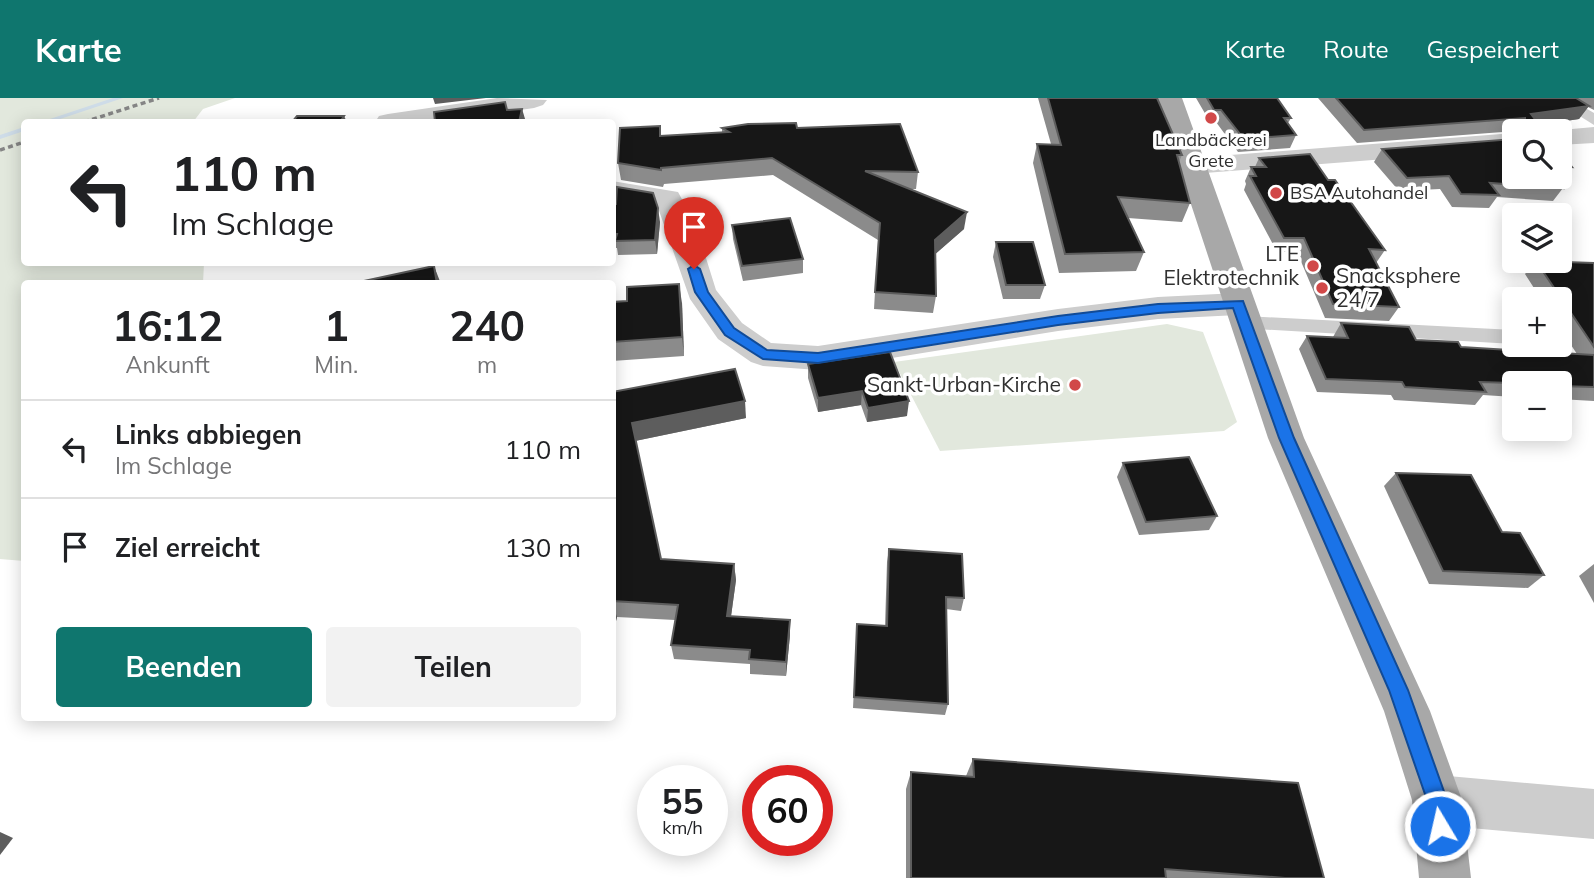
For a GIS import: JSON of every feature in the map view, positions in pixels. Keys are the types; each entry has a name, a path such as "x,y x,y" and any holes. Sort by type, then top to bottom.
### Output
{"main road":[{"path":"1169,98 1286,438 1390,668 1437,800 1445,878"}],"street":[{"path":"407,119 534,99 547,119"},
{"path":"1572,137 1594,135"},
{"path":"1192,166 1502,142"},
{"path":"616,190 668,198 680,223 701,292 730,331 763,355 818,358 1058,320 1158,308 1242,313"},
{"path":"1437,800 1594,814"}],"lane":[{"path":"1558,98 1594,120"},
{"path":"1242,313 1502,336"}],"shaded area":[{"path":"0,98 235,98 203,109 195,119 21,119 21,266 204,266 203,280 21,280 21,561 0,559"},
{"path":"1167,324 1203,332 1237,422 1224,431 940,451 894,362"}],"building":[{"path":"1048,98 1157,98 1182,155 1177,155 1190,203 1118,197 1144,252 1065,254 1037,144 1061,145"},
{"path":"1207,98 1277,98 1291,118 1284,118 1296,135 1244,139 1221,110 1214,110"},
{"path":"1336,98 1576,98 1589,106 1531,114 1535,119 1502,119 1364,130"},
{"path":"505,102 507,110 522,109 520,119 435,119 434,112"},
{"path":"297,116 344,116 342,119 294,119"},
{"path":"796,123 797,128 900,124 918,172 865,171 967,212 935,240 936,296 875,292 880,223 772,158 661,170 618,163 620,128 660,126 660,136 729,132 722,128 748,124"},
{"path":"1502,140 1502,184 1490,183 1499,195 1461,194 1449,176 1407,178 1382,149"},
{"path":"1310,154 1328,180 1335,180 1385,250 1369,249 1399,307 1333,304 1304,238 1284,238 1250,176 1256,176 1251,167 1266,167 1259,158"},
{"path":"617,187 653,193 658,208 655,240 616,241"},
{"path":"790,218 803,259 742,266 732,225"},
{"path":"996,242 1033,242 1045,285 1006,285"},
{"path":"1572,262 1594,263 1594,347 1572,314 1572,287 1554,287 1544,273 1572,273"},
{"path":"434,266 436,280 369,280"},
{"path":"679,284 682,337 616,342 616,302 627,301 627,287"},
{"path":"1341,323 1409,327 1416,340 1458,342 1461,347 1502,349 1502,357 1594,355 1594,387 1572,386 1572,371 1502,371 1502,383 1480,382 1486,392 1405,387 1402,382 1326,379 1307,336 1348,338"},
{"path":"890,352 909,401 868,408 862,391 818,398 808,364"},
{"path":"735,369 745,401 632,423 661,559 734,564 727,616 790,620 786,662 749,659 750,650 671,645 678,605 616,601 616,391"},
{"path":"1189,457 1217,516 1146,522 1123,463"},
{"path":"1396,473 1471,475 1502,532 1520,533 1544,575 1443,571"},
{"path":"889,549 962,554 964,598 946,597 948,704 854,697 857,624 887,626"},
{"path":"973,759 1298,783 1324,878 1285,878 1165,869 1166,878 911,878 911,772 974,777"}],"waterway":[{"path":"54,119 120,98"},
{"path":"0,137 21,130"}],"railway":[{"path":"93,119 159,98"},
{"path":"0,150 21,143"}],"place":[{"name":"Landbäckerei Grete","path":"1211,118"},
{"name":"BSA Autohandel","path":"1276,193"},
{"name":"LTE Elektrotechnik","path":"1313,266"},
{"name":"Snacksphere 24/7","path":"1322,288"},
{"name":"Sankt-Urban-Kirche","path":"1075,385"}],"route":[{"path":"694,269 701,292 730,331 763,355 818,358 1058,320 1158,308 1238,304 1286,438 1399,690 1437,800 1440,826"}]}
